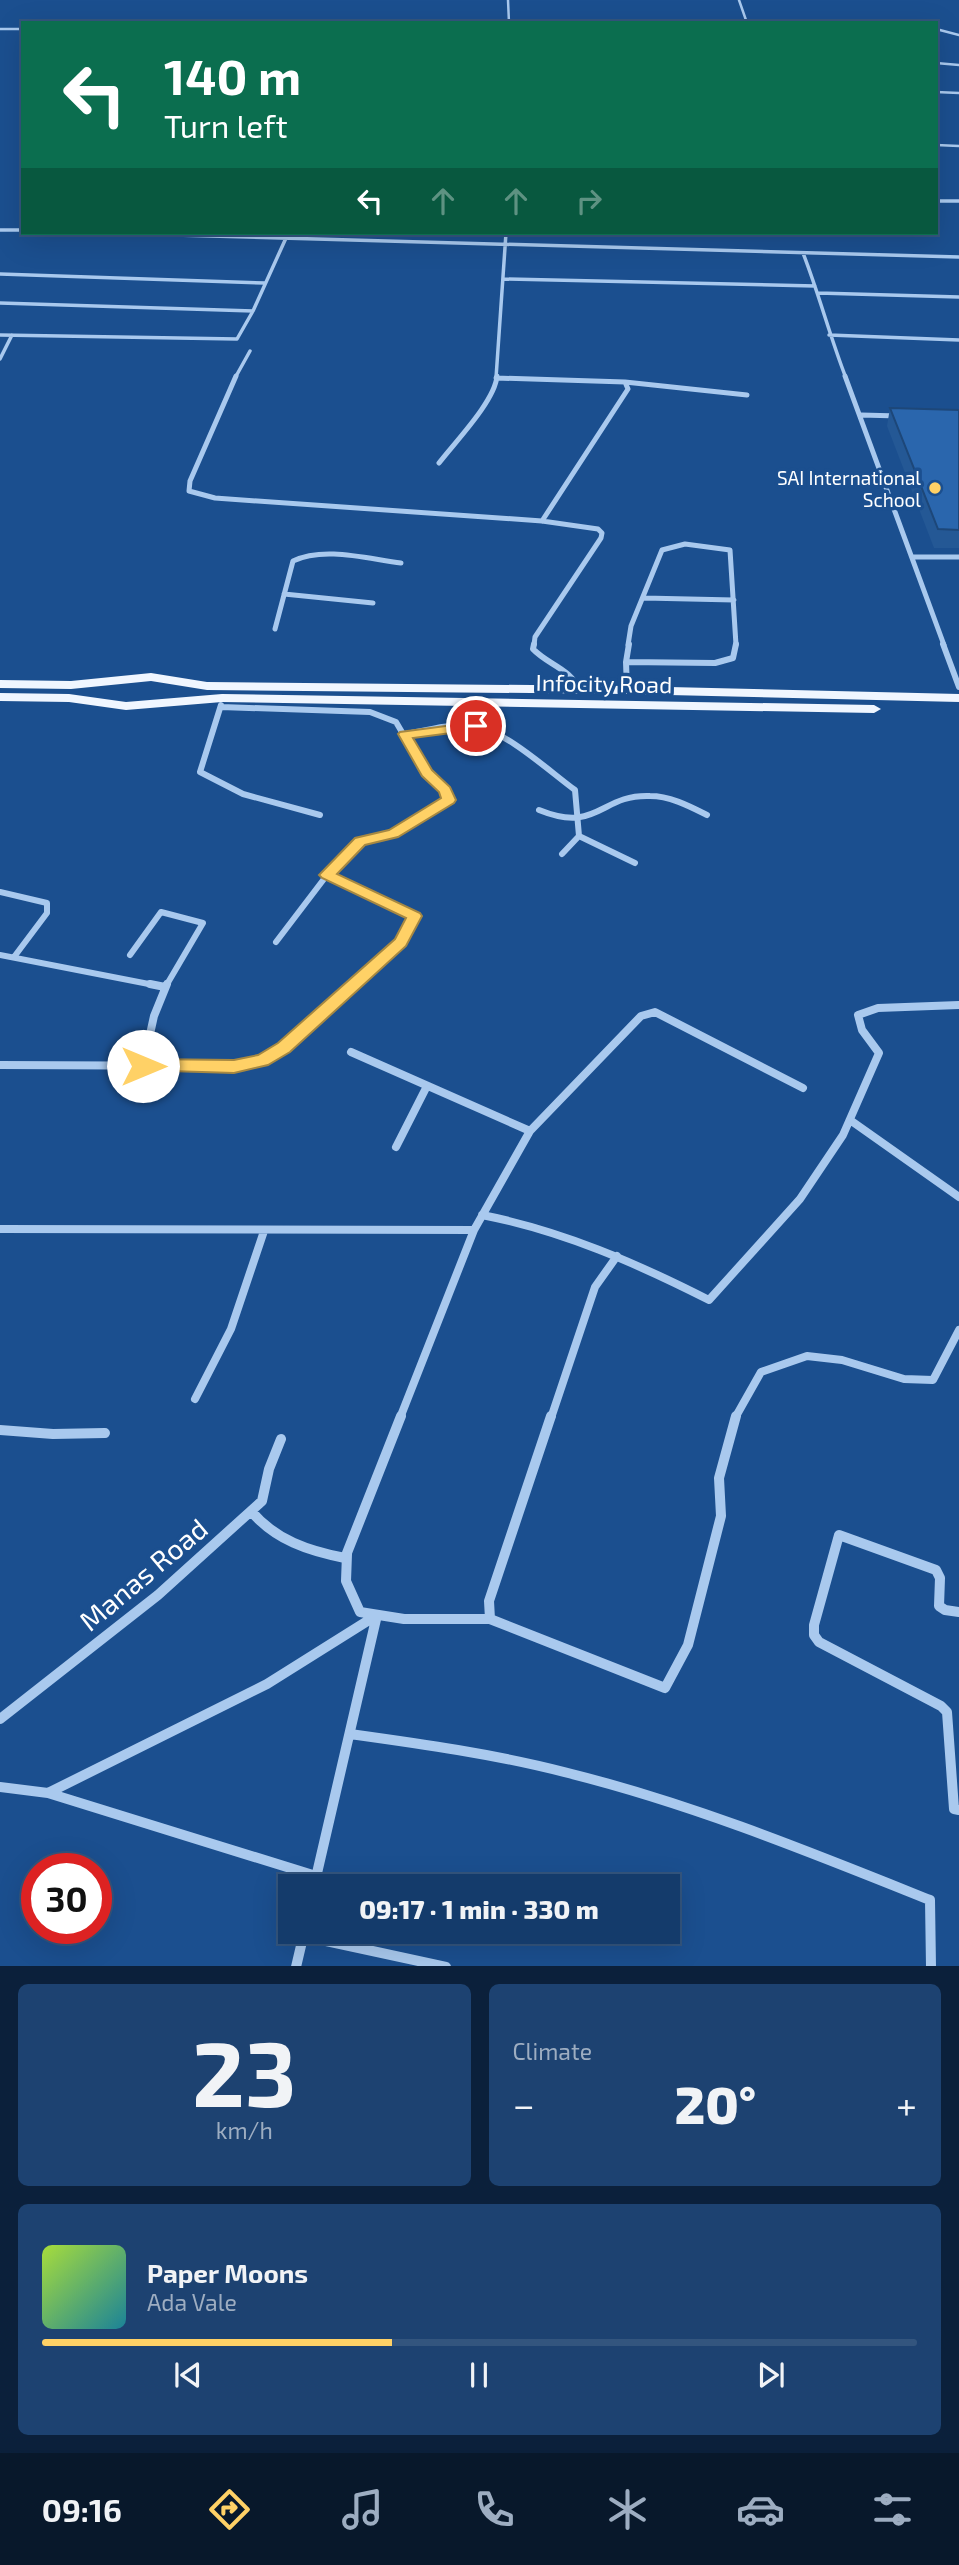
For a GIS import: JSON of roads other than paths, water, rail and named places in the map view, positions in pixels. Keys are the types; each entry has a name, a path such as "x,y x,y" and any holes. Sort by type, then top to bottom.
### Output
{"main road":[{"name":"Infocity Road","path":"0,697 70,692 151,677 206,692 222,702 837,703 959,698"},
{"name":"Infocity Road","path":"0,684 70,692 126,706 206,692 579,690 959,710"}],"street":[{"path":"508,0 509,21"},
{"path":"739,0 746,21"},
{"path":"0,29 21,29"},
{"path":"938,30 959,35"},
{"path":"938,64 959,65"},
{"path":"938,92 959,93"},
{"path":"938,145 959,146"},
{"path":"938,201 959,201"},
{"path":"0,230 21,230"},
{"path":"163,235 959,257"},
{"path":"439,463 490,398 496,378 506,235"},
{"path":"0,335 237,339 286,239"},
{"path":"803,253 816,286 829,335 861,415 959,687"},
{"path":"0,274 265,283"},
{"path":"504,279 816,286"},
{"path":"818,293 959,297"},
{"path":"0,303 253,311"},
{"path":"0,359 12,335"},
{"path":"829,335 959,340"},
{"path":"250,351 241,365 190,481 189,491 196,495 589,526 602,533 579,574 535,637 533,649 539,657 569,672 576,680 579,690"},
{"path":"496,378 625,382 747,395"},
{"path":"542,521 628,389 625,382"},
{"path":"861,415 910,416"},
{"path":"626,662 715,663 733,658 736,649 730,550 702,544 667,545 662,550 631,626 626,662 627,691"},
{"path":"275,629 293,561 305,555 401,563"},
{"path":"912,557 959,557"},
{"path":"284,594 373,603"},
{"path":"644,598 734,600"},
{"path":"276,942 327,875 360,841 393,834 449,800 446,790 426,773 396,722 370,712 222,702 200,772 218,786 240,794 320,815"},
{"path":"405,734 476,726 514,745 575,790 579,835 562,854"},
{"path":"539,810 578,821 611,804 641,796 666,798 707,815"},
{"path":"579,835 635,863"},
{"path":"0,1065 234,1066 262,1060 284,1047 400,942 415,916 327,875"},
{"path":"0,892 47,903 47,913 14,957"},
{"path":"130,955 161,912 201,921 202,927 165,987 154,1016 143,1066"},
{"path":"0,955 165,987"},
{"path":"482,1215 546,1229 617,1256 709,1300 800,1199 850,1120 879,1053 862,1030 858,1015 878,1009 959,1005"},
{"path":"251,1511 262,1527 321,1554 345,1558 482,1215 530,1131 641,1016 655,1012 803,1088"},
{"path":"351,1052 530,1131"},
{"path":"396,1147 427,1086"},
{"path":"850,1120 959,1197"},
{"path":"0,1229 474,1230"},
{"path":"195,1399 231,1329 264,1230"},
{"path":"490,1619 489,1601 591,1299 617,1256"},
{"path":"347,1553 346,1581 360,1612 404,1619 490,1619 666,1688 688,1645 721,1516 719,1478 736,1419 761,1372 807,1356 842,1360 904,1379 933,1380 959,1330"},
{"path":"0,1430 53,1434 105,1433"},
{"name":"Manas Road","path":"0,1719 158,1595 262,1501 269,1469 281,1439"},
{"path":"959,1612 940,1606 940,1578 936,1570 839,1535 814,1625 814,1635 819,1642 941,1706 947,1712 954,1810 959,1810"},
{"path":"317,1874 377,1615"},
{"path":"48,1793 267,1684 377,1615"},
{"path":"350,1734 445,1747 594,1780 779,1840 930,1900 931,1966"},
{"path":"0,1787 48,1793 294,1874"},
{"path":"296,1966 301,1944"},
{"path":"348,1944 446,1966"}],"place":[{"name":"SAI International School","path":"935,488"}]}
